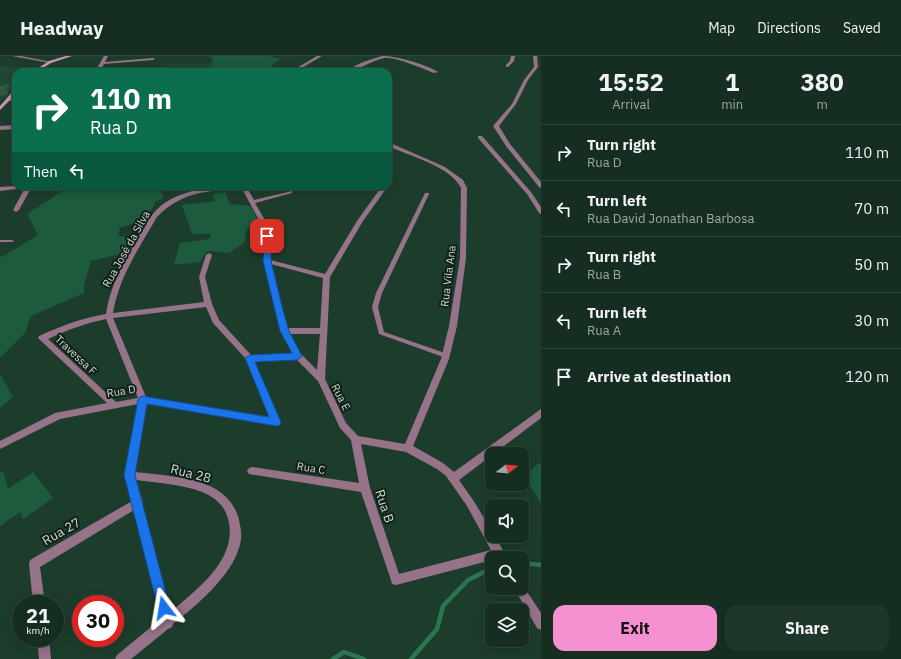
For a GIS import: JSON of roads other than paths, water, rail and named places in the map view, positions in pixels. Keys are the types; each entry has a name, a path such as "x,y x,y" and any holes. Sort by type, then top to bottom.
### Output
{"main road":[{"path":"41,68 51,62 70,56"},
{"path":"0,109 12,96"}],"street":[{"path":"14,56 51,62"},
{"path":"26,56 51,62"},
{"path":"99,68 106,56"},
{"path":"299,68 320,56"},
{"path":"353,68 385,56 436,72"},
{"path":"507,66 512,61 513,56"},
{"path":"535,56 538,68 526,80 514,104 496,126 508,145 541,186"},
{"path":"102,63 152,59"},
{"path":"0,128 12,126"},
{"path":"480,138 529,193 541,212"},
{"name":"Rua Vila Ana","path":"392,146 449,171 463,183 463,258 453,326 446,356 408,448"},
{"path":"0,189 12,188"},
{"path":"16,210 27,190"},
{"name":"Rua José da Silva","path":"109,316 112,297 117,283 154,216 164,206 195,190"},
{"path":"245,190 266,227 267,261 284,331 298,356 320,379"},
{"path":"320,379 327,277 356,227 382,190"},
{"path":"252,202 290,192"},
{"path":"209,255 202,277 208,304 216,322 250,358 298,356"},
{"path":"267,261 327,277"},
{"path":"168,623 130,475 143,400 109,316 208,304"},
{"name":"Travessa F","path":"109,316 74,324 42,338 114,404"},
{"path":"284,331 324,331"},
{"name":"Rua D","path":"0,445 58,416 114,404 143,400 276,422 250,358"},
{"name":"Rua E","path":"320,379 343,425 355,439"},
{"path":"454,478 541,413"},
{"path":"355,439 408,448 440,466 454,478 497,551"},
{"name":"Rua B","path":"355,439 365,488 396,580 485,559"},
{"name":"Rua C","path":"252,471 365,488"},
{"name":"Rua 28","path":"121,659 168,623 217,577 227,563 235,546 235,522 226,502 214,493 186,484 130,475"},
{"name":"Rua 27","path":"38,595 34,564 138,502"},
{"path":"523,595 541,624"},
{"path":"44,647 46,659"}],"lane":[{"path":"427,194 379,293 375,307 381,333 446,356"},
{"path":"0,241 12,241"}],"waterway":[{"path":"529,564 541,565"},
{"path":"411,659 437,629 443,606 468,580 485,572"},
{"path":"333,659 344,652 364,659"}]}
